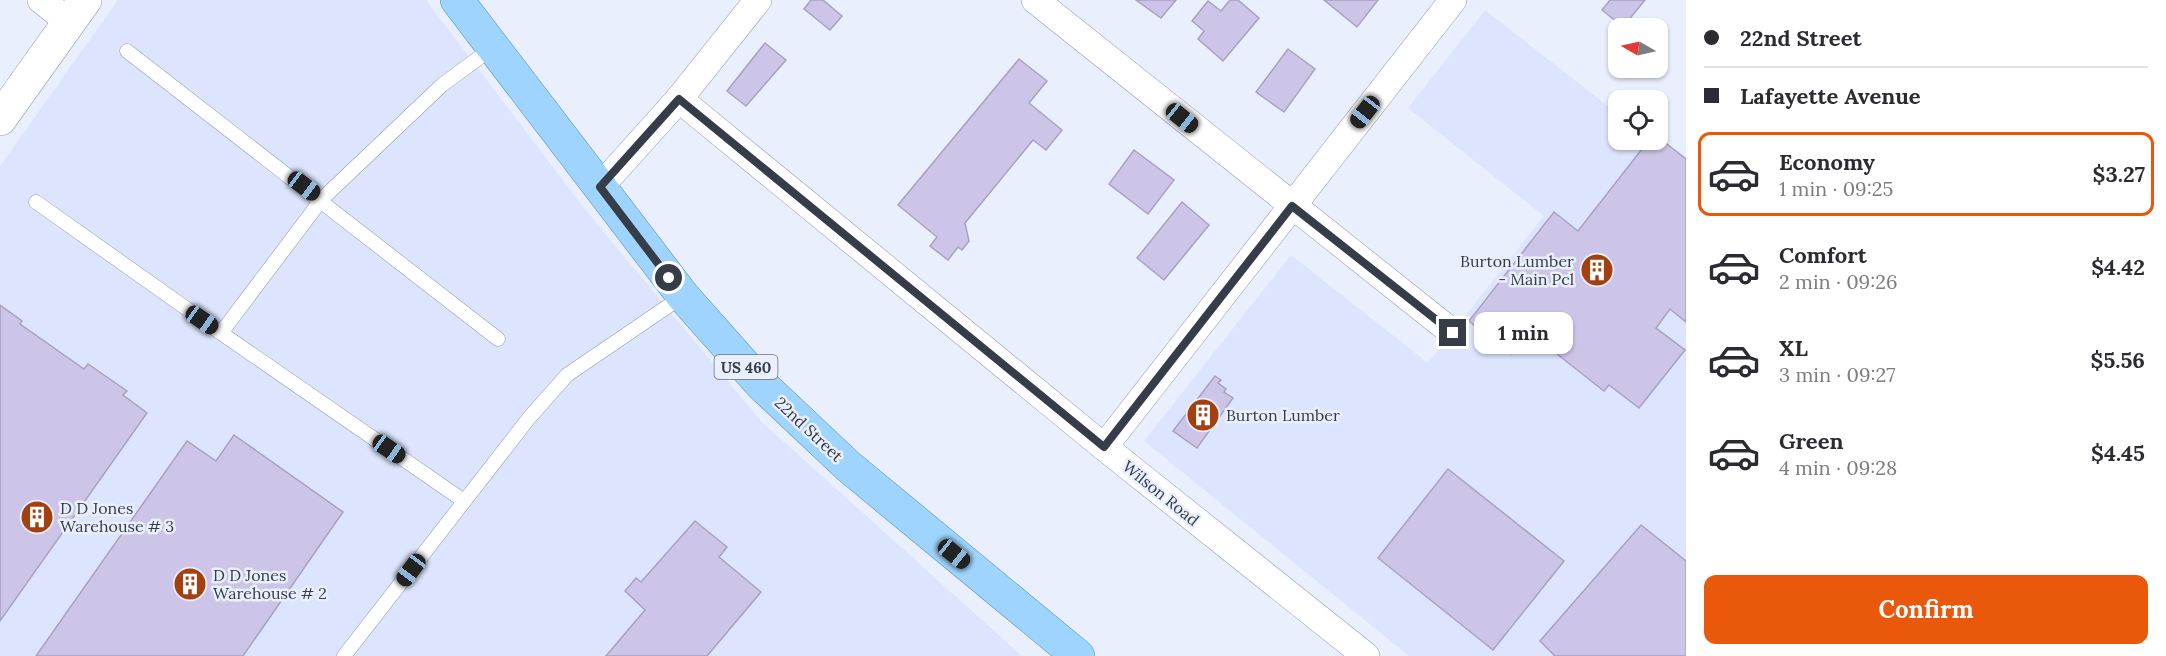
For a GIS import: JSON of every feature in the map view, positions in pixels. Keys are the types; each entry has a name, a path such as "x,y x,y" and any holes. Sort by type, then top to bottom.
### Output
{"main road":[{"name":"US 460","path":"465,3 491,49"},
{"name":"22nd Street","path":"491,49 683,296 761,384 848,465 1078,656"}],"street":[{"path":"0,119 77,11 41,0"},
{"path":"600,187 679,99 758,0"},
{"path":"1035,0 1453,333"},
{"path":"1104,447 1453,0"},
{"name":"Wilson Road","path":"679,99 1104,447 1366,656"}],"lane":[{"path":"220,333 322,199 442,85 491,49"},
{"path":"127,51 322,199 498,339"},
{"path":"36,202 220,333 464,501"},
{"path":"344,656 529,418 567,375 683,296"}],"shaded area":[{"path":"118,0 426,0 583,207 762,422 1022,656 0,656 0,166"},
{"path":"1485,10 1608,106 1608,150 1664,150 1686,167 1686,656 1409,656 1144,441 1291,255 1428,363 1544,216 1408,108"}],"building":[{"path":"811,0 823,0 842,16 830,30 804,9"},
{"path":"1136,0 1176,0 1161,18"},
{"path":"1230,0 1238,0 1259,18 1223,61 1198,39 1204,31 1192,21 1208,1 1221,11"},
{"path":"1324,0 1378,0 1357,27"},
{"path":"1610,0 1645,0 1630,18 1612,18 1602,10"},
{"path":"765,43 786,60 746,106 727,91"},
{"path":"1288,49 1315,69 1284,112 1256,92"},
{"path":"1019,59 1047,81 1029,103 1062,130 1046,150 1033,140 965,223 969,241 962,250 958,247 948,260 930,246 937,237 898,205"},
{"name":"Burton Lumber - Main Pcl","path":"1668,145 1686,159 1686,322 1670,309 1656,328 1685,350 1639,408 1609,385 1604,391 1529,332 1511,354 1469,321 1554,212 1578,231 1641,150 1668,150"},
{"path":"1134,150 1174,180 1148,214 1109,184"},
{"path":"1182,202 1209,225 1164,280 1137,258"},
{"name":"D D Jones Warehouse # 3","path":"0,305 22,321 20,324 84,369 88,364 127,391 123,395 147,413 0,621"},
{"name":"Burton Lumber","path":"1215,376 1221,380 1218,383 1226,389 1224,392 1233,398 1197,448 1173,431"},
{"name":"D D Jones Warehouse # 2","path":"234,435 343,512 243,656 36,656 187,441 216,461"},
{"path":"1448,469 1564,561 1493,650 1378,558"},
{"path":"695,521 727,547 719,557 761,592 707,656 606,656 645,610 625,591 636,578 641,582"},
{"path":"1641,525 1686,561 1686,656 1555,656 1540,641"}],"place":[{"name":"Burton Lumber - Main Pcl","path":"1597,270"},
{"name":"Burton Lumber","path":"1203,415"},
{"name":"D D Jones Warehouse # 3","path":"37,517"},
{"name":"D D Jones Warehouse # 2","path":"190,584"}],"route":[{"path":"669,278 600,187 679,99 1104,447 1292,206 1453,333"}]}
